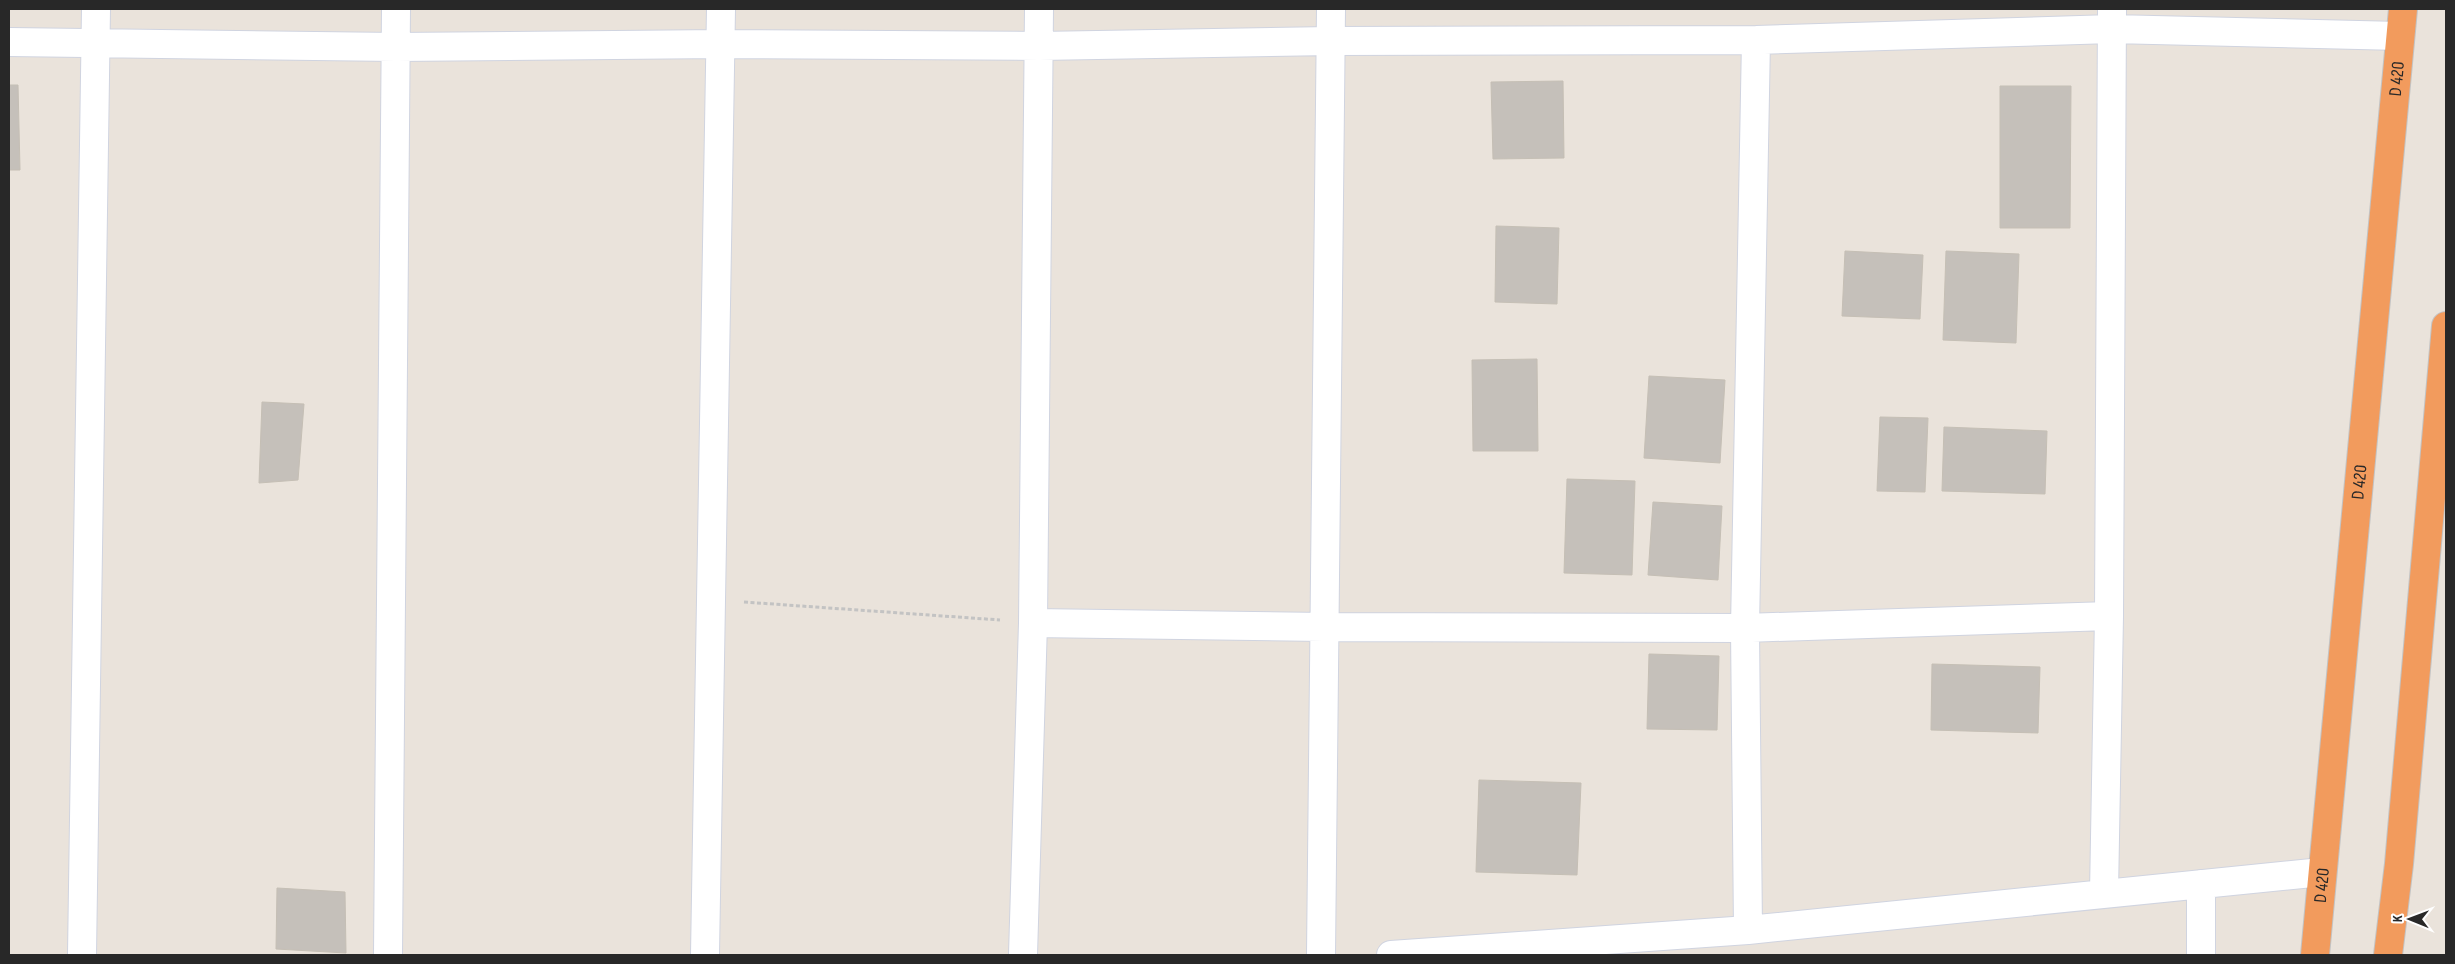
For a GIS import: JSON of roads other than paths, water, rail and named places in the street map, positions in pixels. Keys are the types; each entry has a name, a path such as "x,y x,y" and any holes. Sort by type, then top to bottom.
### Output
{"highway":[{"name":"D 420","path":"2315,955 2403,9"},
{"path":"2388,955 2399,864 2446,326"}],"street":[{"path":"82,955 96,9"},
{"path":"388,955 396,9"},
{"path":"706,955 722,44 721,9"},
{"path":"1022,955 1033,623 1039,9"},
{"path":"1321,955 1331,9"},
{"path":"9,42 396,47 722,44 1039,46 1331,41 1756,40 2112,19 2400,36"},
{"path":"2104,893 2109,616 2112,19"},
{"path":"1748,930 1745,628 1756,40"},
{"path":"1033,623 1324,627 1745,628 2109,616"},
{"path":"1391,955 1748,930 2322,872"},
{"path":"2202,884 2202,955"}]}
